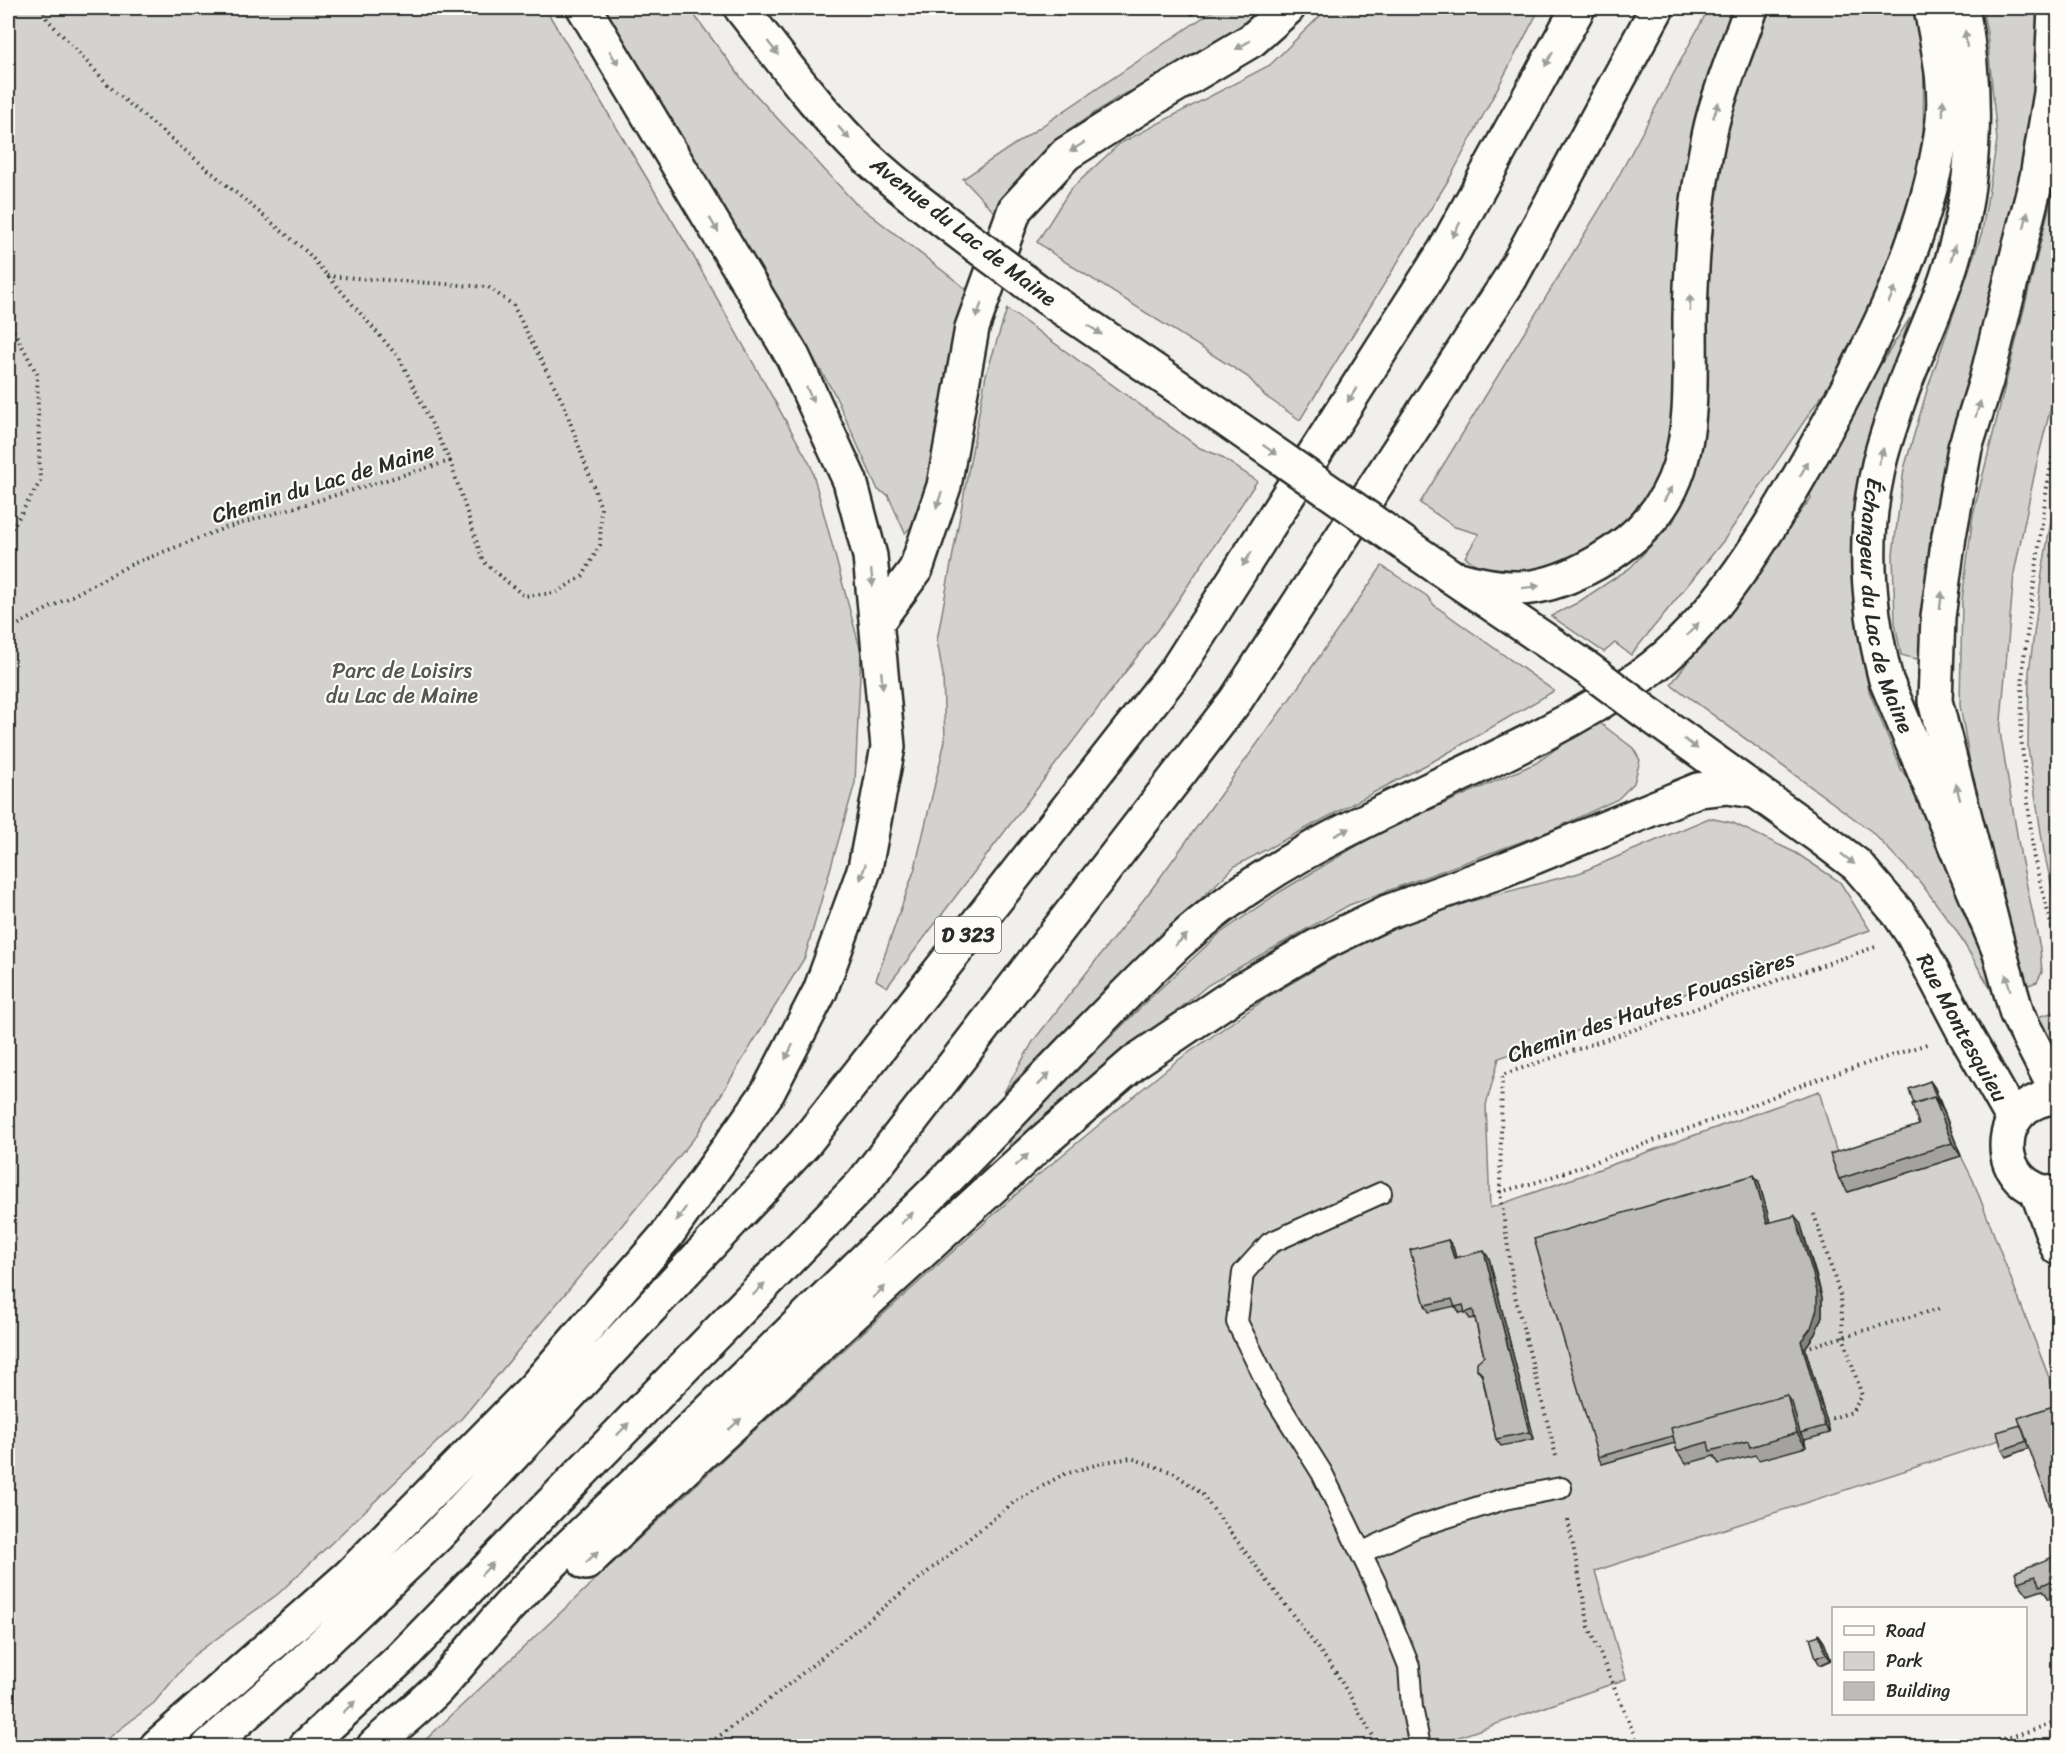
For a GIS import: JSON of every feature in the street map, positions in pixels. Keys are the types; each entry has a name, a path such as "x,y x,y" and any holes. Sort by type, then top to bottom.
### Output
{"main road":[{"path":"157,1746 349,1576 535,1387 666,1236 768,1092 820,991 865,868 888,747 870,556 850,481 793,357 584,8"},
{"name":"Avenue du Lac de Maine","path":"741,8 805,89 854,145 908,193 1046,297 1585,667"},
{"path":"877,622 916,569 944,486 972,328 1015,209 1065,154 1252,40 1288,8"},
{"name":"D 323","path":"209,1746 293,1672 437,1536 812,1135 1177,669 1445,250 1578,8"},
{"name":"D 323","path":"306,1746 399,1660 870,1174 1236,700 1510,279 1657,8"},
{"path":"1452,577 1497,588 1521,588 1545,585 1574,575 1631,540 1655,515 1672,489 1686,448 1690,398 1690,292 1700,186 1713,120 1751,8"},
{"path":"436,1690 509,1606 985,1142 1096,1024 1184,937 1221,906 1267,874 1317,845 1401,801 1472,770 1583,713 1664,659 1703,619 1788,498 1842,401 1899,280 1919,227 1929,195 1944,111 1942,70 1931,8"},
{"name":"Échangeur du Lac de Maine","path":"1962,8 1970,71 1973,135 1968,179 1961,222 1947,276 1896,406 1878,467 1870,529 1870,597 1875,640 1886,680 1999,950"},
{"path":"2055,8 2050,93 2037,177 1986,381 1965,448 1949,536 1938,617 1935,701 2017,1014 2058,1096 2046,1097 2022,1109 2014,1120 2006,1143 2010,1161 2018,1176 2026,1185 2048,1192 2058,1248"},
{"name":"Rue Montesquieu","path":"1585,667 1857,865 1899,914 1913,935 2014,1120"},
{"path":"374,1746 436,1690 523,1622 684,1469 1041,1143 1145,1055 1240,991 1317,946 1387,912 1495,873 1698,790 1727,787 1754,791"}],"lane":[{"path":"1381,1193 1270,1243 1243,1273 1237,1322 1272,1393 1322,1473 1375,1582 1409,1666 1412,1708 1420,1746"},
{"path":"1361,1553 1416,1527 1504,1499 1562,1488"}],"path":[{"name":"Chemin du Lac de Maine","path":"8,630 130,565 222,529 450,461 400,359 307,252 115,92 47,19 42,8"},
{"path":"327,276 488,287 513,305 564,405 601,508 600,545 583,576 555,593 524,596 491,568 483,561 450,461"},
{"path":"8,320 37,374 40,482 8,535"},
{"path":"2058,428 2047,487 2023,665 2020,737 2034,858 2058,951"},
{"name":"Chemin des Hautes Fouassières","path":"1876,946 1502,1074 1500,1192 1537,1182 1735,1112 1804,1084 1937,1041"},
{"path":"1814,1214 1841,1298 1843,1336 1862,1396 1852,1412 1826,1420"},
{"path":"1805,1348 1940,1308"},
{"path":"705,1746 780,1692 1013,1503 1062,1475 1106,1462 1131,1458 1174,1473 1201,1493 1335,1671 1379,1746"},
{"path":"1981,1746 2058,1722"}],"green space":[{"name":"Parc de Loisirs du Lac de Maine","path":"8,8 545,8 691,252 811,466 861,652 855,783 805,957 696,1136 462,1418 278,1594 194,1655 154,1703 98,1746 8,1746"},
{"path":"594,8 689,8 745,83 854,202 974,295 921,517 905,533 888,495 878,490 834,393 776,294 688,160"},
{"path":"1217,8 1272,8 1186,68 1120,96 1078,124 1034,165 1002,216 992,210 963,179"},
{"path":"1328,8 1540,8 1451,176 1300,420 1265,396 1248,377 1037,242 1070,190 1119,144 1270,65"},
{"path":"1709,8 1739,8 1676,433 1663,477 1638,513 1603,541 1568,562 1532,571 1499,571 1477,565 1465,557 1479,534 1455,527 1420,503 1609,194"},
{"path":"1767,8 1914,8 1924,52 1923,157 1892,258 1847,358 1724,540 1631,655 1615,643 1604,652 1551,616 1577,603 1630,568 1673,522 1696,471 1706,414 1705,330 1709,243 1724,140 1754,40"},
{"path":"1982,8 2043,8 2030,155 1924,654 1916,659 1901,655 1895,623 1893,554 1904,469 1928,387 1982,232 1997,140 1987,33"},
{"path":"2058,172 2058,379 2037,462 2014,573 2000,732 2021,858 2040,948 2042,972 2037,982 2026,986 1981,827 1960,705 1962,600 1973,515"},
{"path":"1007,309 1200,448 1218,455 1257,481 1167,617 887,987 876,980 915,868 945,741 943,675 937,640 986,375"},
{"path":"1910,318 1886,387 1859,487 1851,578 1869,691 1901,769 1934,819 1998,992 1992,991 1956,930 1920,882 1871,831 1671,684 1811,498 1806,483"},
{"path":"2058,480 2058,914 2044,852 2028,748 2029,672 2042,573"},
{"path":"1382,566 1427,596 1434,605 1554,691 1439,758 1235,866 1099,996 1004,1092 1034,1040 1151,890 1294,693"},
{"path":"1596,720 1633,748 1640,760 1634,783 1618,799 1550,831 1349,905 1208,985 1023,1140 1009,1147 1012,1135 1149,999 1218,935 1278,893 1378,833 1536,763"},
{"path":"1709,818 1733,823 1796,853 1840,882 1870,930 1499,1058 1486,1105 1490,1208 1819,1091 1848,1192 1961,1156 1973,1180 2058,1401 2058,1421 1595,1571 1626,1679 1433,1746 419,1746 735,1448 1032,1180 1174,1063 1271,995 1339,955 1430,912 1579,873"},
{"path":"2058,1011 2058,1059 2034,1018"}],"building":[{"path":"1930,1081 1939,1104 1934,1097 1914,1104 1909,1089"},
{"path":"1934,1097 1952,1143 1839,1179 1830,1154 1919,1125 1912,1104"},
{"path":"1754,1175 1767,1223 1795,1216 1813,1274 1817,1292 1817,1309 1811,1328 1801,1341 1825,1426 1800,1433 1792,1402 1787,1395 1671,1428 1673,1436 1598,1457 1534,1239"},
{"path":"1448,1240 1454,1258 1484,1251 1529,1432 1496,1439 1482,1374 1477,1369 1477,1362 1484,1356 1473,1310 1465,1313 1463,1305 1455,1307 1452,1299 1425,1305 1410,1250"},
{"path":"1787,1395 1797,1433 1750,1447 1748,1441 1710,1451 1708,1442 1677,1451 1671,1428"},
{"path":"2056,1405 2058,1412 2058,1528 2018,1418"},
{"path":"2021,1425 2027,1441 2002,1450 1997,1432"},
{"path":"2058,1555 2058,1578 2040,1586 2035,1576 2018,1582 2015,1572"},
{"path":"1819,1635 1826,1654 1816,1658 1810,1638"}]}
